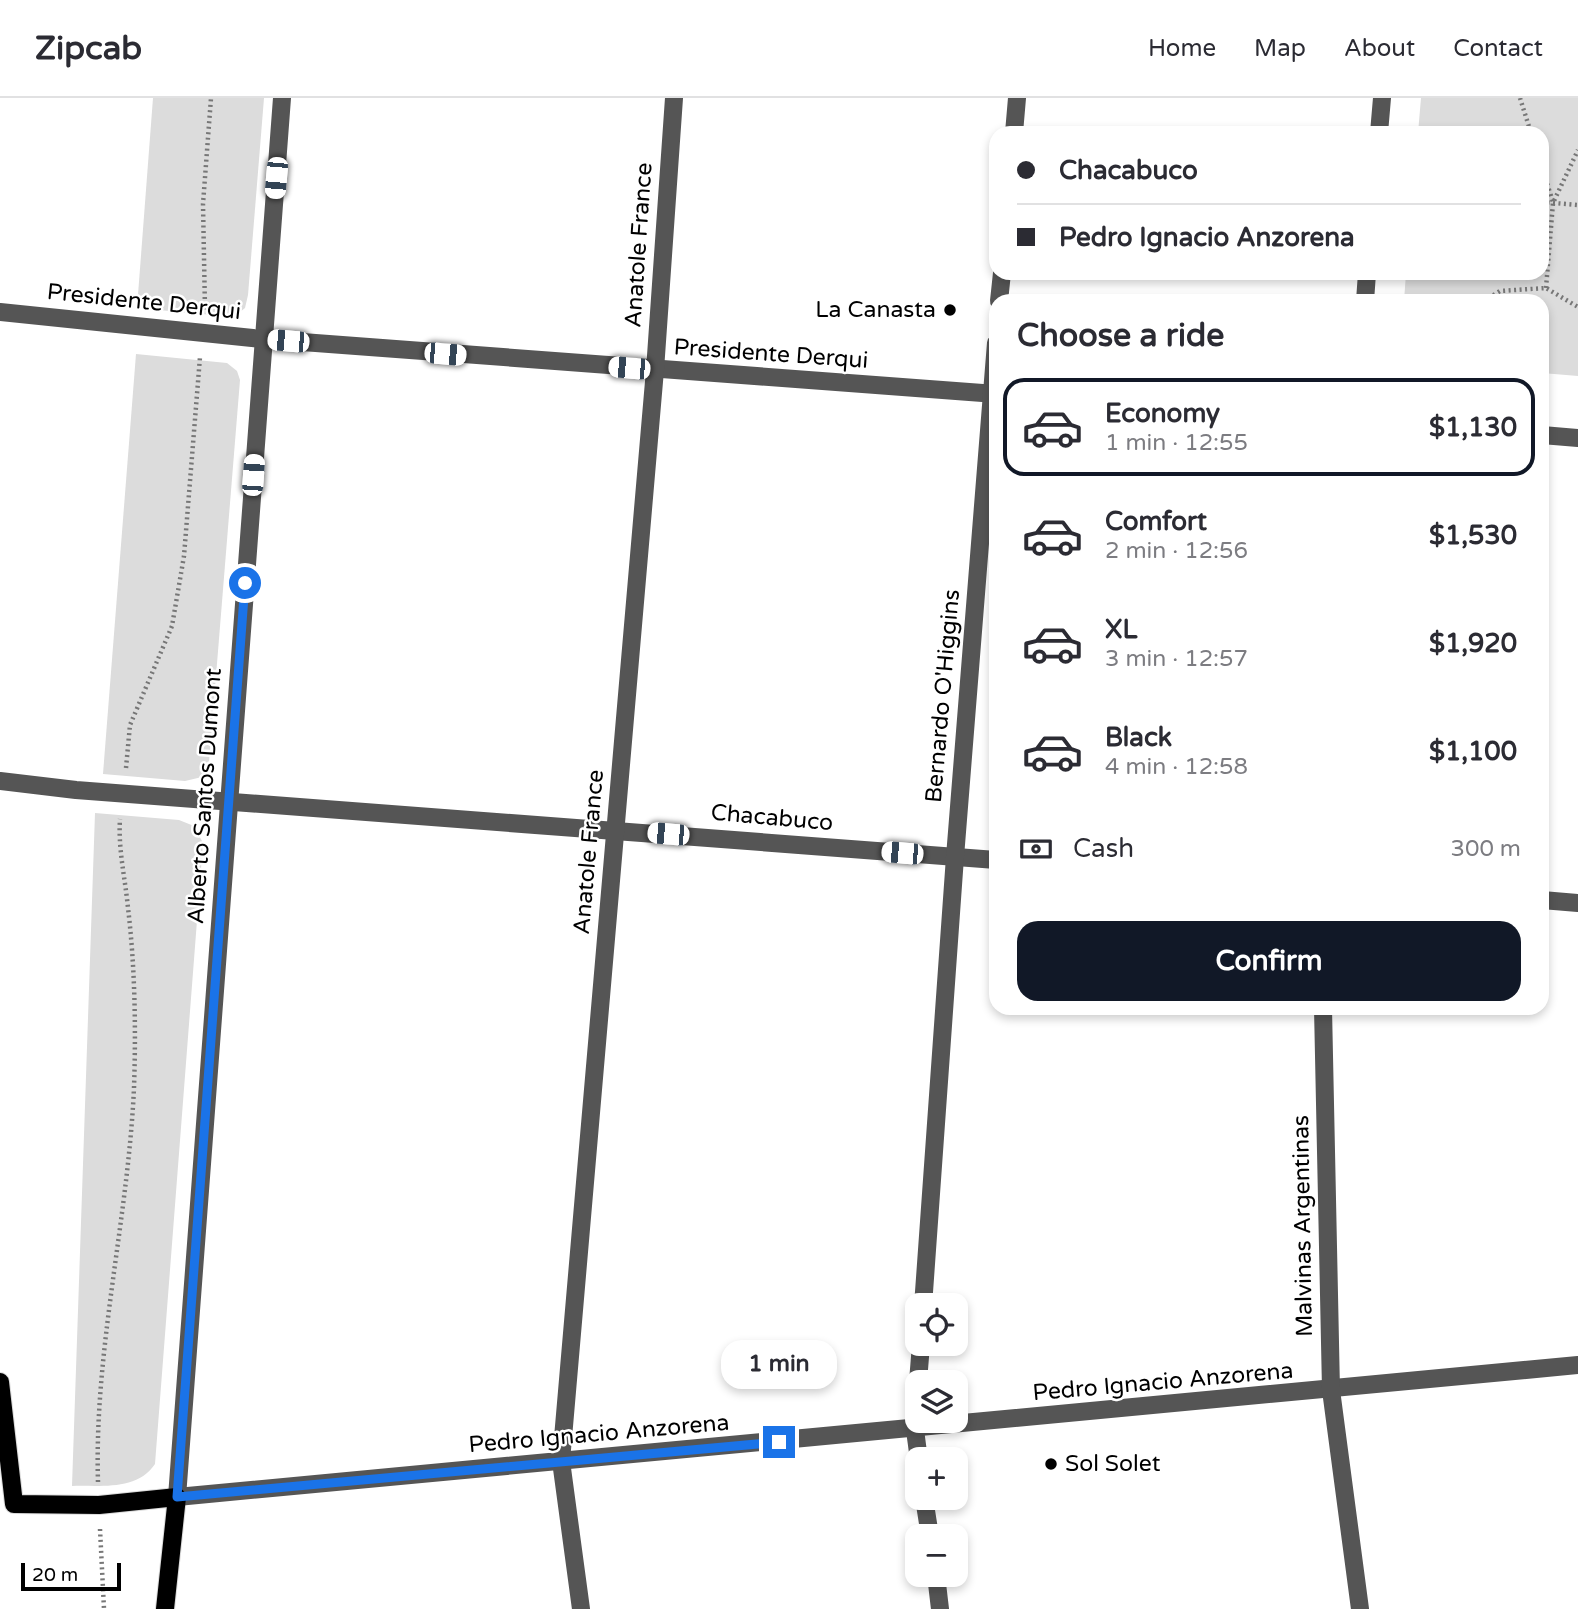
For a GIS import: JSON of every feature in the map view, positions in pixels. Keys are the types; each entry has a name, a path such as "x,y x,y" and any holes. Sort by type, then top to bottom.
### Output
{"main road":[{"path":"0,1382 7,1504"},
{"name":"Pedro Ignacio Anzorena","path":"7,1504 99,1505 177,1497"},
{"path":"165,1609 177,1497"}],"street":[{"name":"Alberto Santos Dumont","path":"177,1497 282,98"},
{"name":"Anatole France","path":"581,1609 561,1461 655,370 674,98"},
{"path":"1015,126 1017,98"},
{"path":"1380,126 1382,98"},
{"name":"Presidente Derqui","path":"0,312 262,339 989,394"},
{"path":"1549,436 1578,438"},
{"name":"Bernardo O'Higgins","path":"924,1293 955,857 989,453"},
{"name":"Chacabuco","path":"0,780 58,788 989,859"},
{"path":"1549,901 1578,903"},
{"name":"Malvinas Argentinas","path":"1322,1015 1331,1390 1360,1609"},
{"name":"Pedro Ignacio Anzorena","path":"968,1425 1578,1365"},
{"name":"Pedro Ignacio Anzorena","path":"177,1497 905,1431"},
{"path":"937,1587 940,1609"}],"path":[{"path":"1520,98 1529,126"},
{"path":"1549,252 1553,203 1578,150"},
{"path":"1549,190 1553,203"},
{"path":"1549,203 1578,205"},
{"path":"1546,288 1547,280"},
{"path":"1495,294 1500,291 1546,288 1578,307"},
{"path":"99,1505 104,1609"}],"shaded area":[{"path":"153,98 264,98 248,295 245,308 234,317 137,308"},
{"path":"1421,98 1578,98 1578,376 1549,374 1549,294 1404,294 1406,280 1549,280 1549,126 1419,126"},
{"path":"136,354 227,363 237,371 240,380 209,762 202,777 185,781 103,774"},
{"path":"95,813 179,820 194,826 203,843 155,1464 139,1479 129,1483 72,1486"}],"place":[{"name":"La Canasta","path":"950,310"},
{"name":"Sol Solet","path":"1051,1464"}],"route":[{"path":"245,583 177,1497 779,1442"}]}
